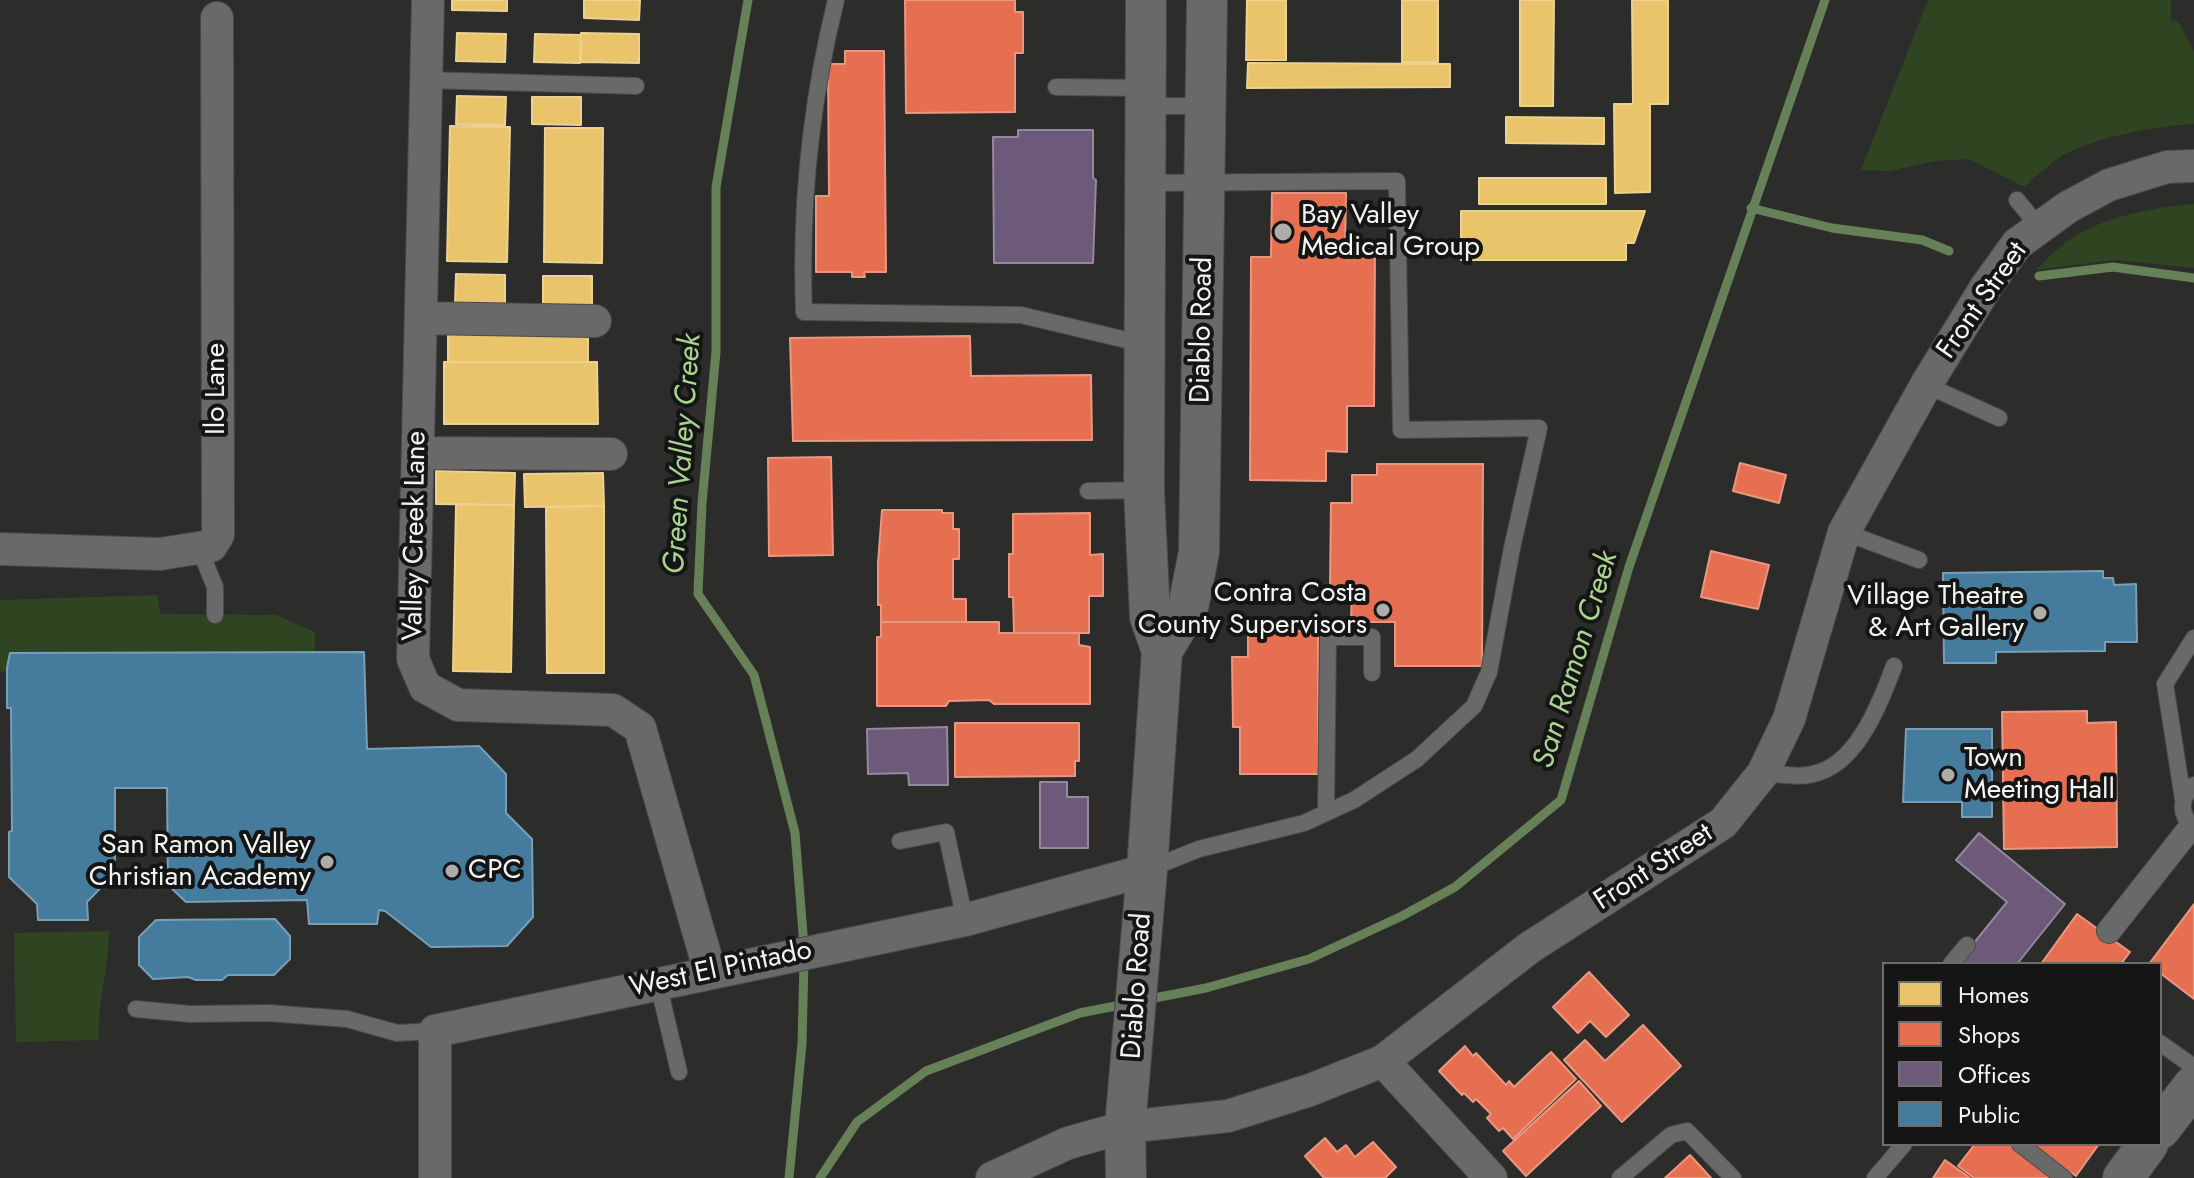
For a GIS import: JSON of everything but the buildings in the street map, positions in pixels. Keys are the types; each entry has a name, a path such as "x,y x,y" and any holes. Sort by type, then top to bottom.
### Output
{"street":[{"name":"Valley Creek Lane","path":"428,0 413,659 425,687 458,705 613,710 640,728 722,970"},
{"name":"Diablo Road","path":"1126,1178 1125,1127 1162,651 1150,617 1144,490 1146,0"},
{"name":"Diablo Road","path":"1162,651 1188,608 1199,552 1207,0"},
{"name":"Ilo Lane","path":"200,550 211,546 218,535 217,18"},
{"name":"Front Street","path":"992,1178 1068,1143 1125,1127 1228,1116 1310,1090 1383,1061 1529,948 1723,823 1763,773 1789,719 1844,532 1926,385 1986,287 2017,244 2068,207 2109,185 2167,167 2194,166"},
{"path":"421,318 595,321"},
{"path":"418,453 611,454"},
{"path":"0,549 160,554 200,550"},
{"path":"2109,931 2192,828"},
{"name":"West El Pintado","path":"435,1031 965,920 1147,870"},
{"path":"435,1031 435,1178"},
{"path":"1383,1061 1491,1178"},
{"path":"2162,1124 2194,1085"}],"lane":[{"path":"836,0 821,58 806,199 802,271 804,312 1021,315 1144,345"},
{"path":"426,80 636,86"},
{"path":"1056,87 1205,106"},
{"path":"1145,184 1397,181 1401,430 1539,428 1489,672 1474,706 1417,759 1354,800 1304,823 1199,849 1147,870"},
{"path":"2017,200 2039,227"},
{"path":"1926,385 1999,418"},
{"path":"1088,491 1144,490"},
{"path":"1844,532 1919,560"},
{"path":"200,550 215,587 215,615"},
{"path":"1326,813 1328,637 1372,637 1372,673"},
{"path":"2192,828 2183,814 2186,791 2165,684 2194,638"},
{"path":"1763,773 1799,776 1821,772 1841,759 1859,739 1880,702 1894,666"},
{"path":"2186,791 2194,775"},
{"path":"900,841 946,832 965,920"},
{"path":"1953,962 1967,945"},
{"path":"658,983 679,1072"},
{"path":"136,1009 190,1014 268,1013 347,1019 397,1033 435,1031"},
{"path":"2162,1044 2194,1067"},
{"path":"1620,1178 1671,1135 1687,1131 1733,1178"},
{"path":"1875,1178 1902,1146"},
{"path":"2023,1146 2064,1178"}],"green space":[{"path":"1928,0 2171,0 2171,20 2178,21 2194,51 2194,124 2144,130 2091,143 2062,156 2024,187 1969,159 1935,161 1889,171 1861,170"},
{"path":"2194,204 2194,268 2114,260 2036,270 2067,242 2105,222 2135,213"},
{"path":"158,595 160,614 276,615 315,632 315,652 11,653 7,672 0,672 0,600"},
{"path":"109,931 99,1040 16,1042 14,933"}],"waterway":[{"name":"Green Valley Creek","path":"748,0 716,187 716,352 702,503 698,594 754,675 795,833 804,946"},
{"name":"San Ramon Creek","path":"1144,1000 1206,988 1309,959 1402,916 1455,887 1561,800 1629,567 1825,0"},
{"path":"1751,208 1832,228 1922,240 1949,251"},
{"path":"2039,276 2113,267 2194,278"},
{"name":"Green Valley Creek","path":"789,1178 802,1044 804,961"},
{"name":"San Ramon Creek","path":"820,1178 857,1122 926,1071 1080,1013 1126,1004"}],"place":[{"name":"Bay Valley Medical Group","path":"1283,232"},
{"name":"Contra Costa County Supervisors","path":"1383,610"},
{"name":"Village Theatre & Art Gallery","path":"2040,613"},
{"name":"Town Meeting Hall","path":"1948,775"},
{"name":"San Ramon Valley Christian Academy","path":"327,862"},
{"name":"CPC","path":"452,871"}]}
